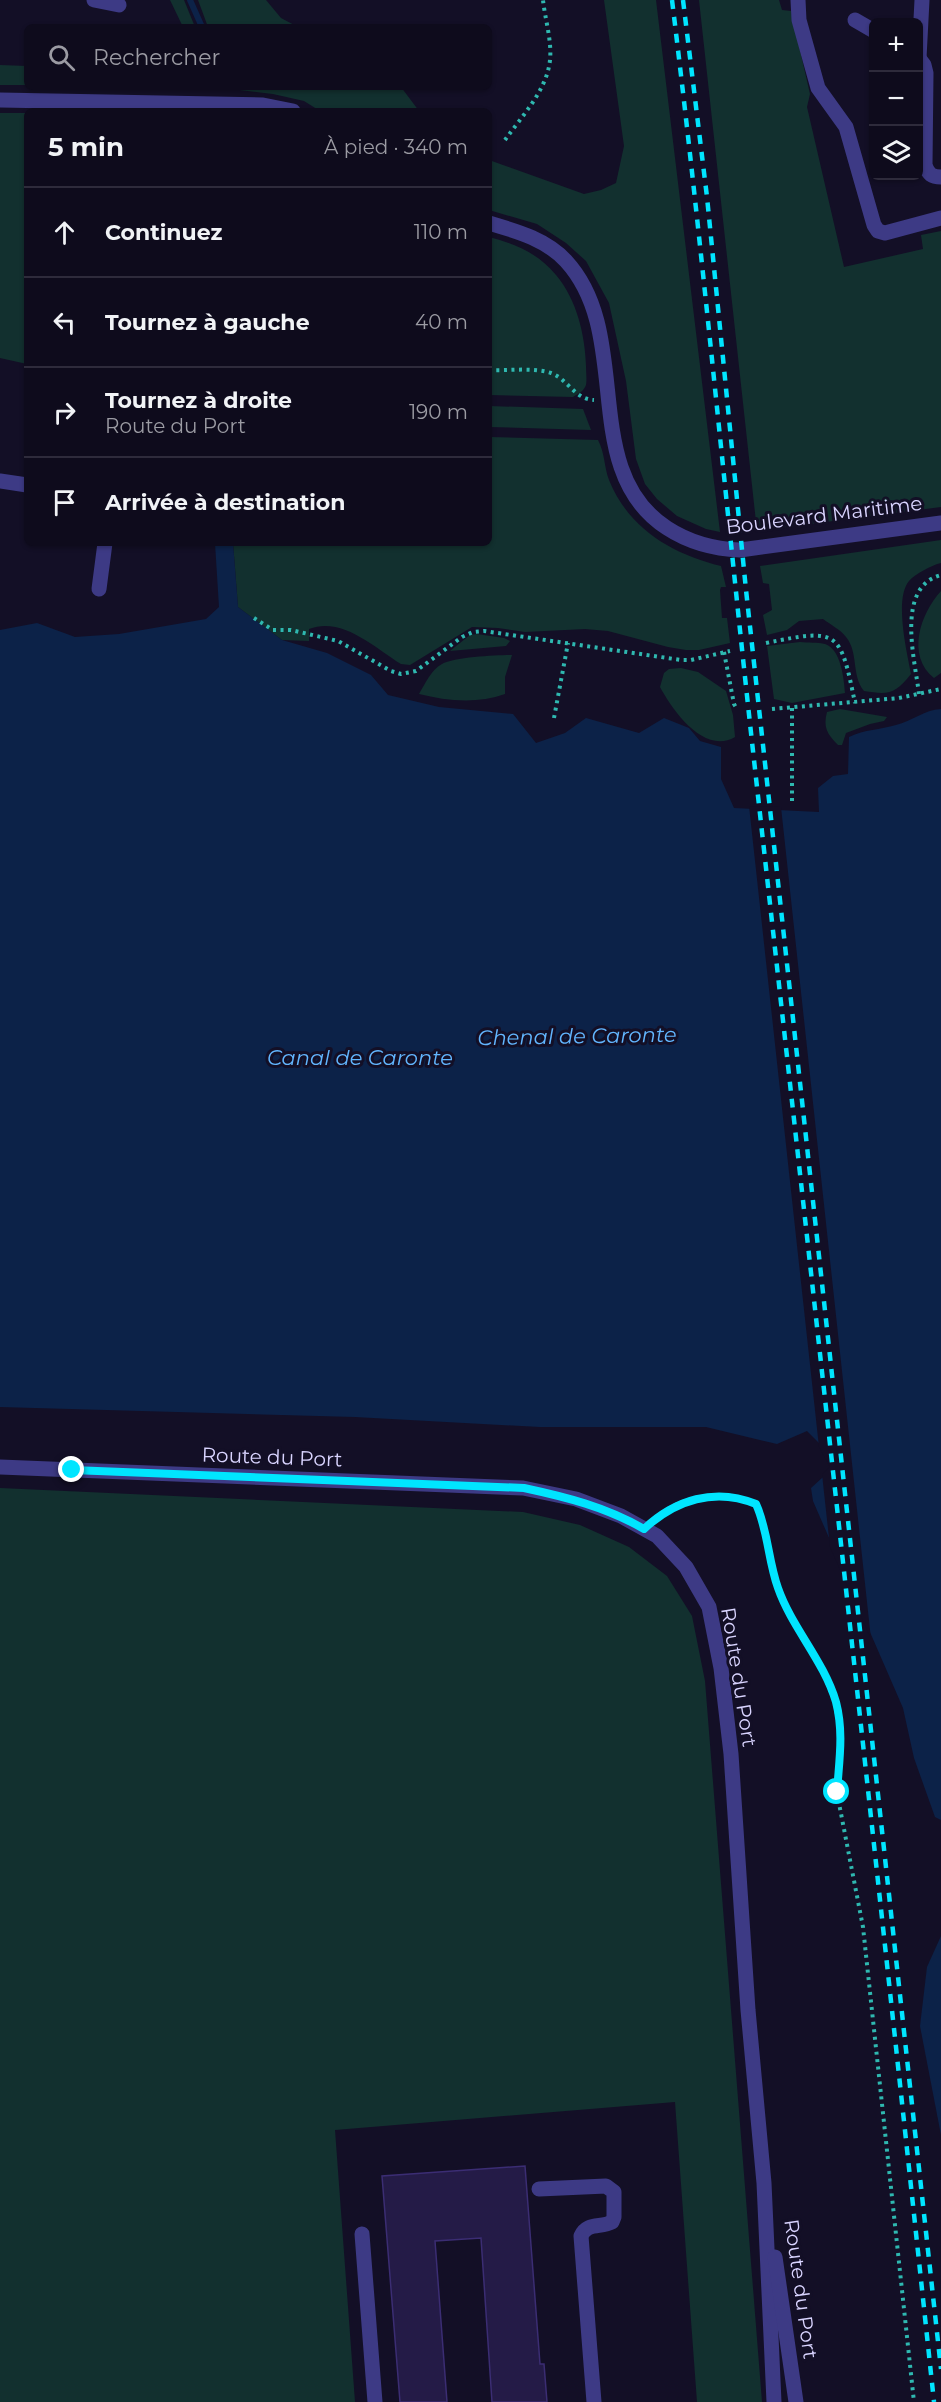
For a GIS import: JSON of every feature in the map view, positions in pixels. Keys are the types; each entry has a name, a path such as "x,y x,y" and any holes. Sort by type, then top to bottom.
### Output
{"street":[{"path":"94,0 119,5"},
{"path":"798,0 798,20 818,88 846,127 874,225 878,231 885,233 941,218"},
{"path":"921,18 922,0"},
{"path":"855,20 869,29"},
{"path":"923,66 926,73 925,165 934,177 941,177"},
{"path":"0,100 263,105 278,108"},
{"name":"Boulevard Maritime","path":"492,224 526,234 548,246 564,259 578,276 596,312 603,344 619,463 628,486 643,508 656,521 698,544 718,549 740,549 941,523"},
{"path":"0,481 24,485"},
{"path":"99,589 105,546"},
{"name":"Route du Port","path":"0,1467 524,1488 576,1499 621,1516 657,1536 686,1567 710,1607 721,1668 731,1754 748,2010 764,2183 774,2402"},
{"name":"Route du Port","path":"764,2183 796,2402"},
{"path":"539,2189 606,2186 614,2192 612,2222 589,2226 583,2230 581,2236 594,2402"},
{"path":"362,2234 375,2402"}],"path":[{"path":"505,140 544,85 548,71 550,58 543,0"},
{"path":"492,370 550,373 562,380 579,396 588,400 609,402"},
{"path":"919,694 910,625 912,607 920,591 934,577 941,575"},
{"path":"254,618 273,630 312,634 338,641 391,671 401,674 416,671 462,637 472,632 484,631 681,660 691,660 730,651"},
{"path":"766,643 808,634 831,638 840,645 847,663 855,703"},
{"path":"554,718 568,644"},
{"path":"724,652 734,704 737,709"},
{"path":"772,709 855,703 941,689"},
{"path":"792,708 792,801"},
{"path":"644,1529 659,1515 674,1506 698,1498 723,1496 744,1499 756,1504 762,1517 777,1587 836,1702 842,1745 837,1792 863,1927 914,2402"}],"green space":[{"path":"170,0 184,0 194,24 182,24"},
{"path":"198,0 266,0 281,18 292,24 207,24"},
{"path":"604,0 656,0 720,532 706,529 677,516 657,499 645,484 636,459 626,381 609,303 586,261 566,243 537,224 492,211 492,161 584,194 616,183 624,146"},
{"path":"699,0 779,0 782,10 791,11 810,94 807,107 844,267 923,249 921,235 941,231 941,507 757,531"},
{"path":"0,65 24,66 24,85 0,85"},
{"path":"239,90 403,90 417,108 315,108 304,101"},
{"path":"0,113 24,113 24,363 0,358"},
{"path":"492,238 517,246 534,255 556,275 569,295 582,330 586,376 585,387 573,397 492,395"},
{"path":"492,406 583,409 591,430 492,427"},
{"path":"492,437 598,440 609,480 628,512 640,526 669,546 721,566 726,587 721,587 720,590 722,618 727,618 730,643 699,650 686,650 608,631 585,629 525,632 472,627 410,665 401,664 369,642 346,630 334,627 321,626 309,629 309,641 282,640 238,607 233,546 492,546"},
{"path":"941,540 941,563 915,576 905,589 902,613 911,674 896,689 886,693 864,691 860,685 850,643 841,632 823,619 799,621 787,630 767,635 763,615 772,610 769,584 763,583 760,566"},
{"path":"941,591 941,673 934,678 925,669 918,647 922,623 927,611"},
{"path":"477,634 510,641 506,646 450,651 470,635"},
{"path":"800,642 825,644 835,652 841,665 845,693 792,703 774,699 767,646"},
{"path":"512,655 505,677 505,694 484,699 462,700 419,694 431,673 442,664 465,658"},
{"path":"681,668 698,672 726,691 733,715 735,737 723,741 712,740 691,728 681,718 660,687 664,673 669,669"},
{"path":"840,709 887,717 884,721 846,733 842,745 838,745 829,734 825,722 827,712"},
{"path":"0,1488 523,1512 580,1525 629,1547 667,1576 692,1616 705,1681 762,2402 697,2402 675,2102 335,2130 355,2402 0,2402"}],"water":[{"name":"Canal de Caronte","path":"215,546 233,546 238,607 282,640 327,653 371,675 388,695 439,707 513,714 536,743 565,733 586,718 639,733 664,718 689,728 700,741 721,747 721,779 734,808 819,812 818,788 833,776 848,774 849,737 861,732 896,725 929,711 941,709 941,1820 935,1817 914,1758 903,1708 813,1501 811,1488 833,1468 822,1446 807,1431 777,1444 706,1427 540,1427 355,1417 0,1407 0,630 37,623 75,637 119,634 206,619 219,607"},
{"path":"941,1936 941,2135 920,2026 927,1967"}],"pier":[{"path":"749,806 781,807 871,1639 830,1547 822,1474 830,1467 819,1447"}],"building":[{"path":"525,2166 540,2364 544,2364 547,2402 492,2402 481,2238 435,2241 447,2402 400,2402 382,2176"}],"waterway":[{"path":"190,0 201,24"}],"railway":[{"path":"672,0 934,2402"},
{"path":"683,0 707,197 746,590 941,2369"}],"route":[{"path":"72,1470 524,1488 576,1499 621,1516 644,1529 659,1515 674,1506 698,1498 723,1496 744,1499 756,1504 762,1517 777,1587 836,1702 842,1745 837,1792"}],"water label":[{"name":"Chenal de Caronte","path":"577,1036"}]}
